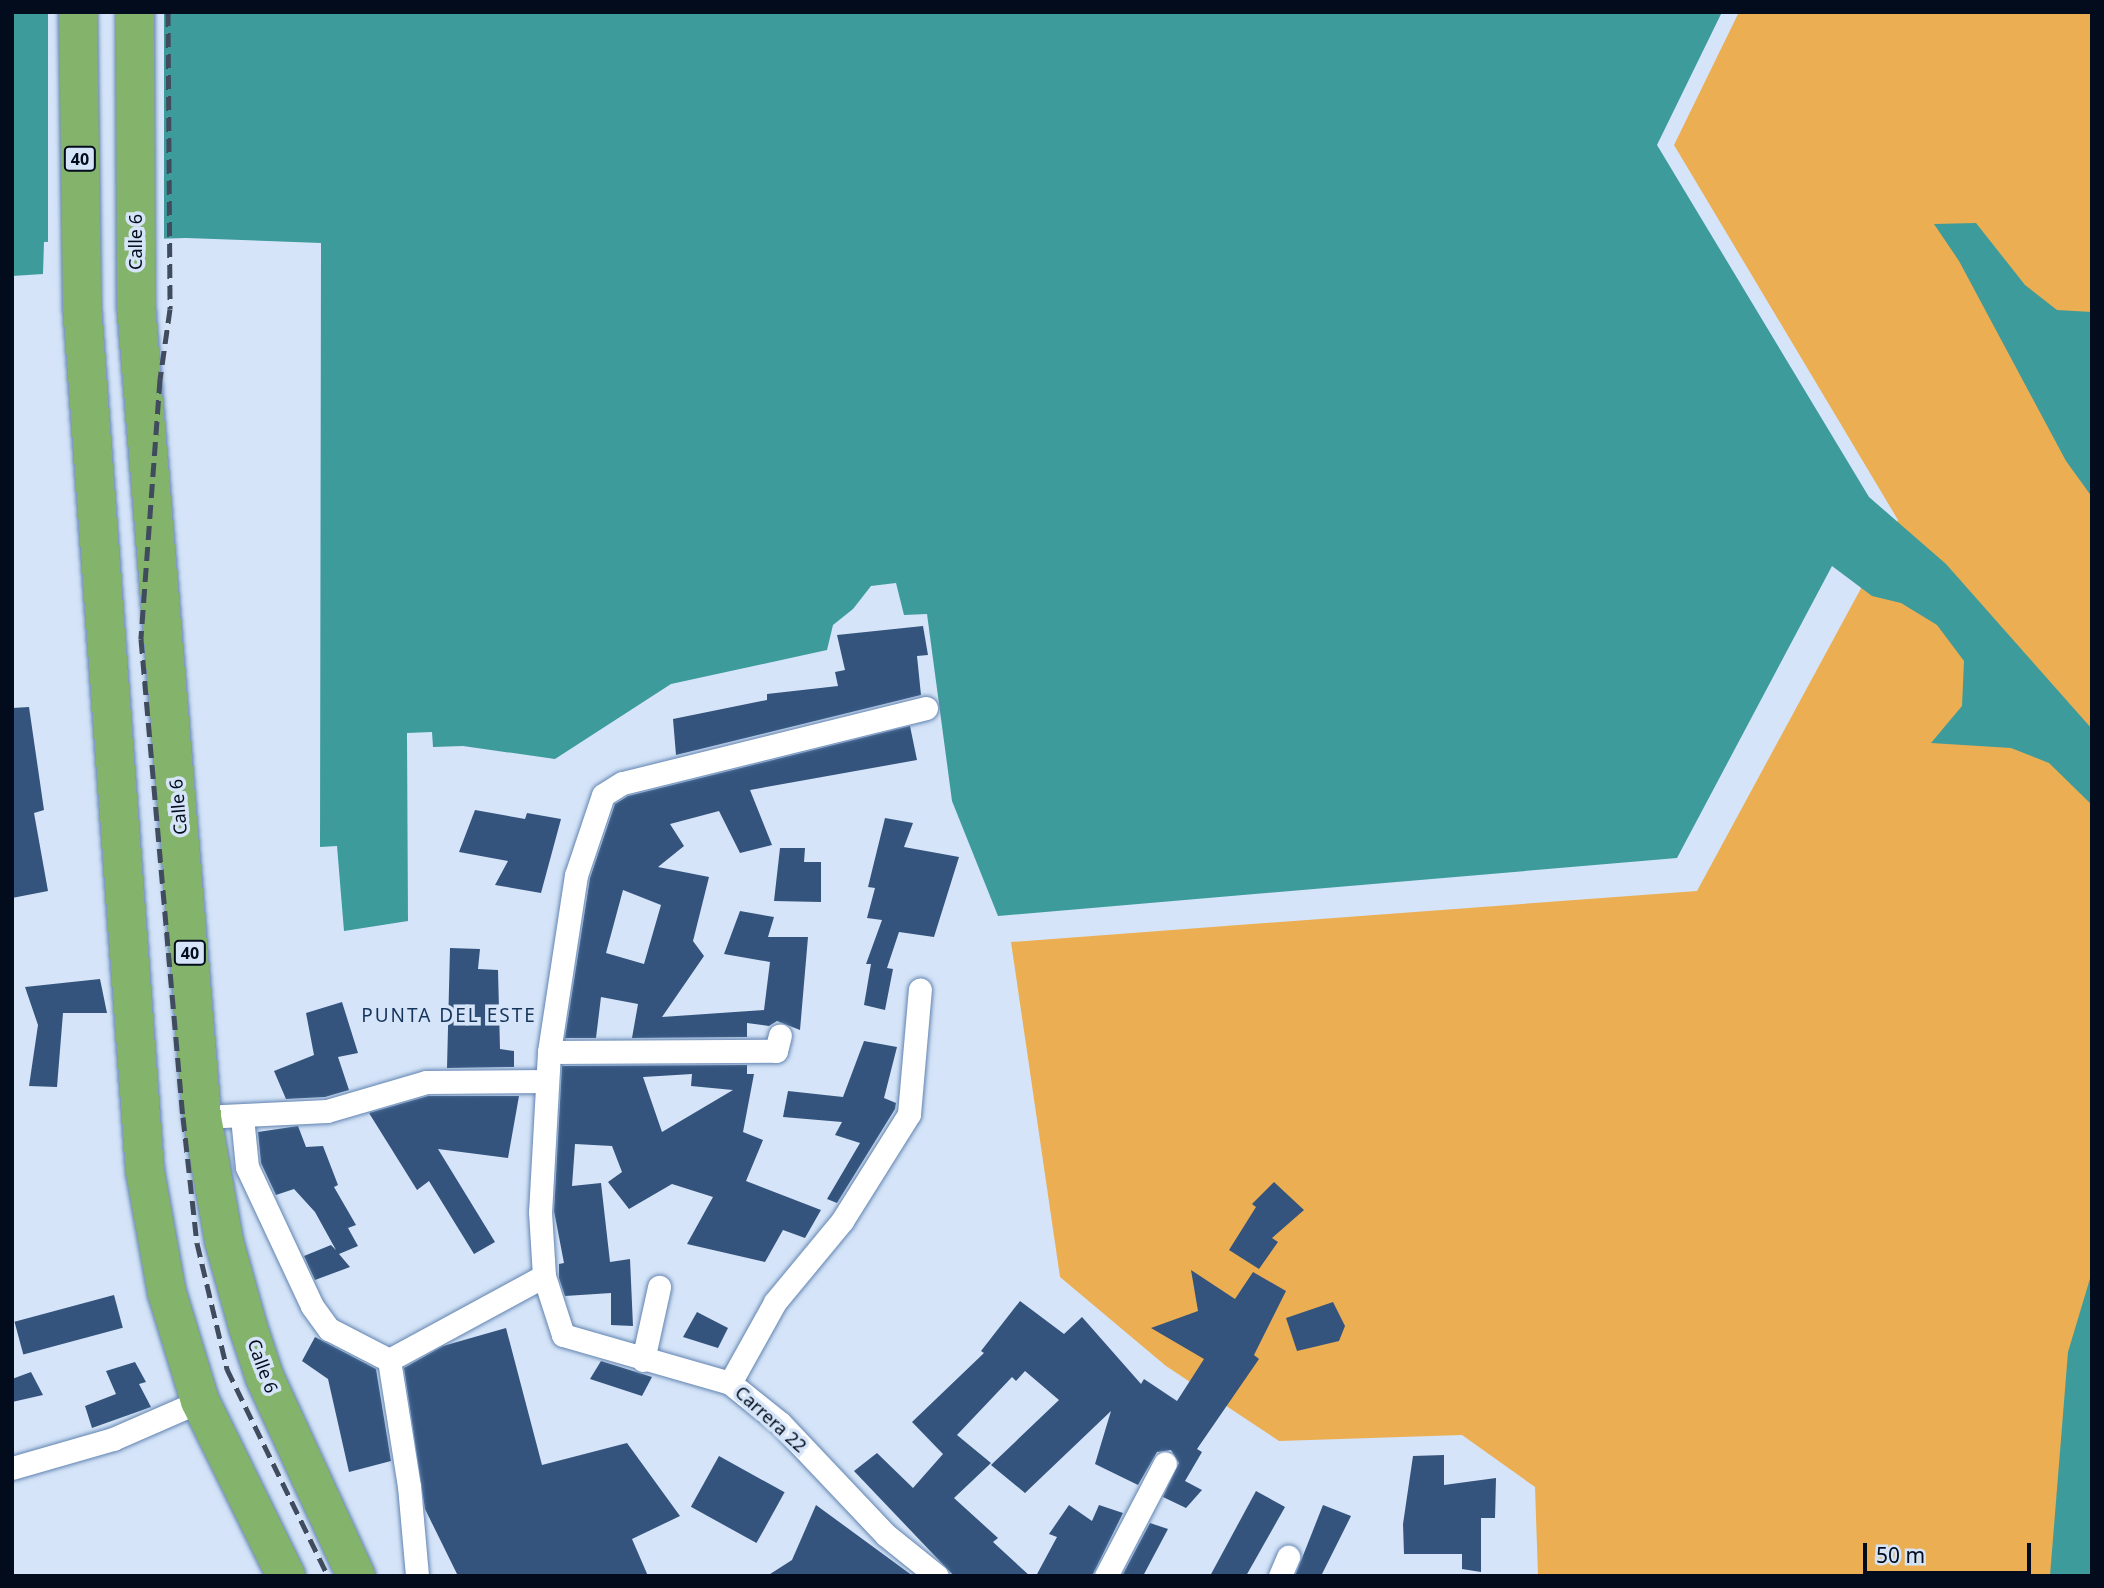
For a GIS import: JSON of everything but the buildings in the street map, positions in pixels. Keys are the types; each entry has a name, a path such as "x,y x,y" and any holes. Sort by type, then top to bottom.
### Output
{"highway":[{"name":"40","path":"78,12 82,305 145,1171 167,1293 200,1401 286,1576"},
{"name":"Calle 6","path":"135,12 136,304 202,1117 224,1241 261,1365 356,1576"}],"street":[{"path":"388,1360 544,1276 540,1212 549,1052 576,875 603,795 622,783 926,708"},
{"path":"730,1383 775,1303 842,1221 909,1114 920,989"},
{"path":"549,1052 776,1051 780,1035"},
{"path":"202,1117 327,1111 426,1082 546,1081"},
{"path":"242,1117 247,1167 312,1306 329,1329 388,1360"},
{"name":"Carrera 22","path":"544,1276 563,1335 730,1383 780,1423 886,1535 937,1576"},
{"path":"643,1360 659,1287"},
{"path":"388,1360 409,1486 417,1576"},
{"path":"12,1468 114,1438 200,1401"},
{"path":"1106,1576 1165,1463"}],"shaded area":[{"path":"12,12 1722,12 1657,145 1869,497 1946,564 2092,729 2092,805 2049,763 2011,748 1931,743 1962,706 1964,661 1937,625 1901,603 1872,596 1832,566 1677,858 998,916 952,801 927,614 904,615 896,583 871,586 853,609 833,625 827,650 671,684 555,759 463,746 433,747 432,732 407,733 408,921 344,931 337,846 320,847 321,243 186,238 44,242 43,274 12,276"},
{"path":"1739,12 2092,12 2092,1576 1538,1576 1535,1487 1462,1435 1279,1441 1166,1366 1060,1277 1011,942 1697,891 1898,520 1674,145"},
{"path":"1976,223 2025,285 2057,310 2092,312 2092,497 2066,461 1959,261 1934,224"},
{"path":"2092,1272 2092,1576 2050,1576 2068,1352"}],"pier":[{"path":"48,12 164,12 164,246 48,246"}],"railway":[{"path":"168,12 170,309 160,379 141,639 183,1117 197,1243 227,1369 328,1576"}],"district":[{"name":"PUNTA DEL ESTE","path":"449,1016"}]}
